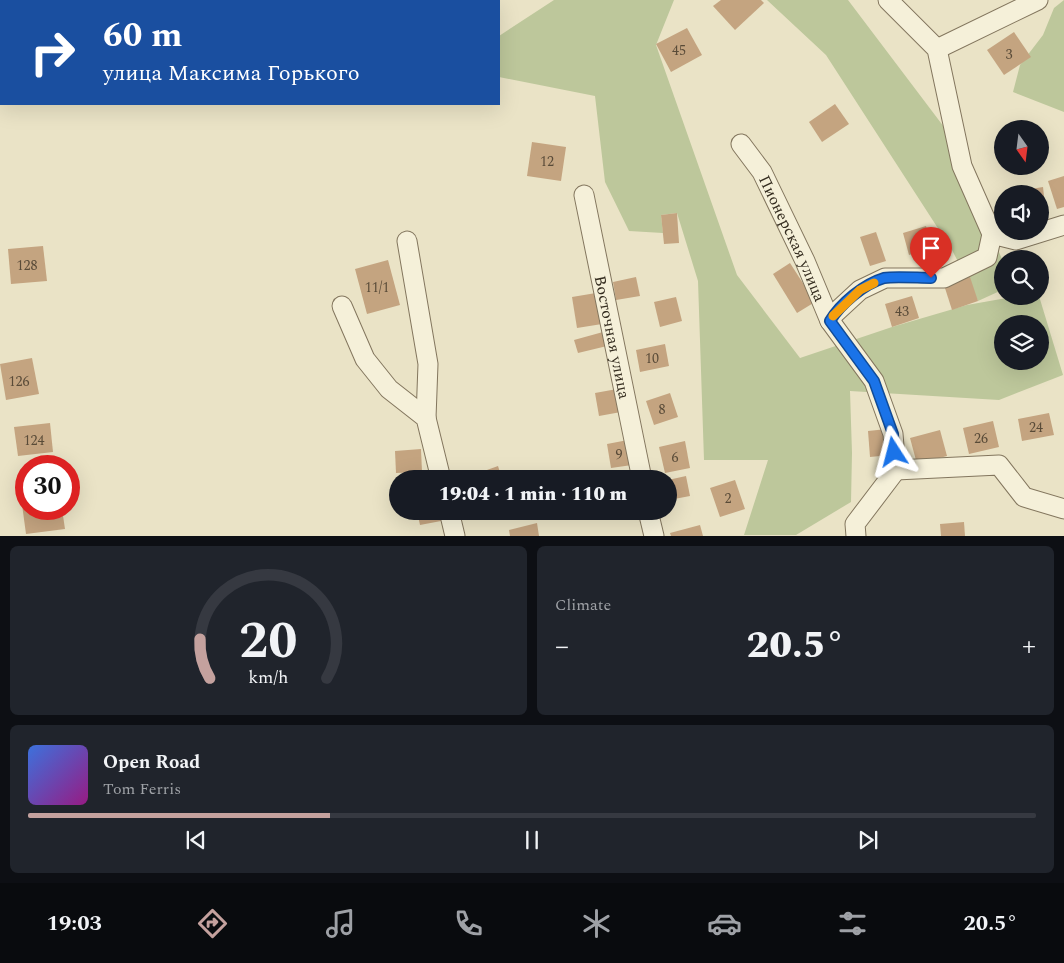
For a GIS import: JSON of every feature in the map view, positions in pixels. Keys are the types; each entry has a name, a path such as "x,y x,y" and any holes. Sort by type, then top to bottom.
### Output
{"street":[{"path":"830,321 834,314 860,290 885,278 944,278 986,257 992,234 962,166 937,49 888,0"},
{"path":"937,49 1038,0"},
{"name":"Пионерская улица","path":"741,144 762,172 805,261 830,321 874,381 893,434 896,470"},
{"name":"Восточная улица","path":"584,195 640,470"},
{"path":"992,234 1016,240 1064,225"},
{"path":"407,241 428,364 426,418 439,470"},
{"path":"342,306 365,359 389,390 426,418"},
{"path":"856,536 855,524 896,470 998,465 1024,498 1064,509"},
{"path":"451,520 455,536"},
{"path":"650,520 654,536"}],"green space":[{"path":"554,0 674,0 656,45 737,275 800,358 892,327 967,305 994,300 994,305 1042,305 1045,315 994,315 994,370 1049,370 1049,329 1063,375 999,400 850,391 851,502 796,535 744,535 768,460 704,460 698,281 677,213 661,215 663,233 629,231 605,182 595,96 500,77 500,35"},
{"path":"767,0 848,0 944,127 998,250 994,250 994,294 978,301 952,250 826,55"},
{"path":"1064,0 1064,112 1013,92 1020,65 1043,35 1054,8"}],"building":[{"path":"721,0 761,0 764,3 735,30 713,6"},
{"path":"687,28 702,55 671,72 656,44"},
{"path":"1014,32 1031,57 1004,75 987,50"},
{"path":"835,104 849,124 822,142 809,122"},
{"path":"532,142 566,147 561,181 527,176"},
{"path":"1064,176 1064,207 1057,209 1048,181"},
{"path":"677,213 679,243 664,244 661,215"},
{"path":"926,226 933,248 909,255 903,233"},
{"path":"876,232 886,261 870,266 860,237"},
{"path":"43,246 47,281 11,284 8,249"},
{"path":"388,260 400,305 367,314 355,269"},
{"path":"790,263 815,302 797,313 773,274"},
{"path":"636,277 640,296 616,300 613,282"},
{"path":"970,277 978,301 952,310 944,285"},
{"path":"596,293 602,324 577,328 572,297"},
{"path":"912,296 919,318 892,327 885,304"},
{"path":"676,297 682,321 660,327 654,302"},
{"path":"603,332 607,346 578,353 574,340"},
{"path":"665,344 669,366 640,372 636,350"},
{"path":"32,358 39,394 6,400 0,364"},
{"path":"617,389 621,412 599,416 595,393"},
{"path":"670,393 678,417 654,425 646,401"},
{"path":"1049,413 1054,435 1022,441 1018,419"},
{"path":"993,421 999,447 969,454 963,428"},
{"path":"50,423 53,452 18,455 14,427"},
{"path":"887,429 890,455 870,457 868,431"},
{"path":"940,430 947,456 917,464 910,438"},
{"path":"628,440 632,465 611,468 607,444"},
{"path":"685,441 690,468 677,471 664,470 659,447"},
{"path":"421,449 422,470 396,470 395,451"},
{"path":"498,466 499,470 487,470"},
{"path":"686,476 690,496 677,498 677,478"},
{"path":"735,480 745,509 720,517 710,488"},
{"path":"24,520 64,520 65,529 26,534"},
{"path":"419,520 441,520 441,521 420,525"},
{"path":"964,522 965,536 941,536 940,524"},
{"path":"537,523 539,536 510,536 509,530"},
{"path":"700,525 703,536 671,536 670,533"}],"slow traffic":[{"path":"833,316 860,290 874,283"}],"route":[{"path":"894,452 893,434 874,381 830,321 834,314 860,290 885,278 931,278"}]}
